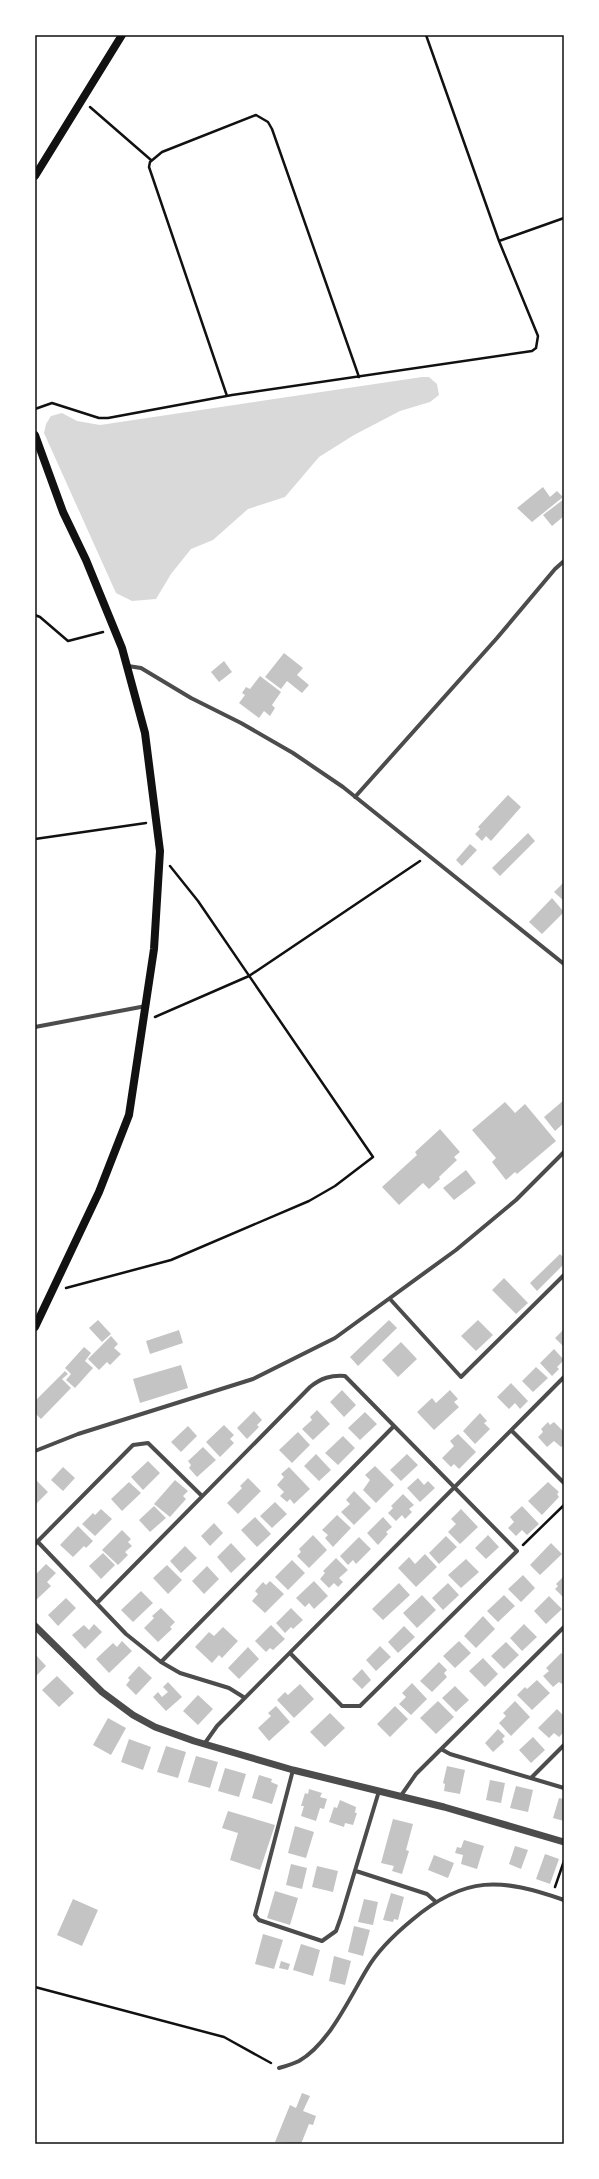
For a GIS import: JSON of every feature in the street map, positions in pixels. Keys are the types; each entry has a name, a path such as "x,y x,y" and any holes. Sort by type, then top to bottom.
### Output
{"main road":[{"path":"35,176 122,35"},
{"path":"35,435 63,512 115,629 127,666 145,733 160,852 154,949 129,1115 99,1192 35,1327"}],"street":[{"path":"355,796 497,638 554,569 564,561"},
{"path":"127,666 141,668 191,698 241,723 293,753 355,796 564,964"},
{"path":"35,1027 146,1006"},
{"path":"35,1451 78,1434 253,1379 344,1332 456,1250 510,1205 564,1152"},
{"path":"390,1299 461,1376 564,1275"},
{"path":"96,1603 310,1387 322,1379 345,1376 516,1551 360,1706 342,1706 290,1653"},
{"path":"205,1743 217,1726 564,1378"},
{"path":"161,1662 394,1426"},
{"path":"512,1431 564,1483"},
{"path":"202,1496 148,1443 133,1444 36,1543 126,1634 161,1662 180,1673 229,1688 245,1698"},
{"path":"35,1626 102,1692 133,1716 155,1728 293,1770 444,1807 564,1842"},
{"path":"400,1796 406,1786 441,1749 564,1626"},
{"path":"531,1778 564,1745"},
{"path":"441,1749 450,1754 564,1788"},
{"path":"293,1770 255,1915 259,1920 322,1940 336,1931 356,1871 379,1791"},
{"path":"356,1871 427,1894 436,1902"},
{"path":"279,2068 300,2060 318,2045 344,2010 368,1967 384,1946 406,1925 436,1902 457,1890 507,1884 531,1888 564,1900"}],"path":[{"path":"35,409 52,403 99,418 108,418 227,396 532,351 536,348 538,336 499,240 426,35"},
{"path":"81,100 152,160"},
{"path":"227,396 149,167 152,160 162,152 256,115 268,122 272,129 359,377"},
{"path":"499,240 564,218"},
{"path":"35,615 40,617 68,641 74,641 115,629"},
{"path":"35,839 156,821"},
{"path":"54,1286 65,1288 170,1260 309,1201 335,1186 373,1157 198,901 160,852"},
{"path":"144,1020 150,1019 249,976 429,855"},
{"path":"516,1551 564,1505"},
{"path":"552,1895 564,1861"},
{"path":"35,1987 224,2037 279,2068"}],"shaded area":[{"path":"429,377 437,384 439,395 430,402 400,411 354,435 319,457 285,497 248,509 213,540 191,549 171,574 156,599 132,601 116,593 44,433 46,424 51,416 62,413 77,421 100,425"}],"building":[{"path":"543,487 550,497 557,491 563,497 532,522 517,508"},
{"path":"564,499 564,516 552,526 543,515"},
{"path":"284,653 303,668 297,675 309,685 302,693 287,681 281,689 265,677"},
{"path":"224,661 232,672 219,682 211,672"},
{"path":"260,676 281,692 272,705 275,708 270,716 264,711 259,718 239,703 245,695 242,693 246,687 250,689"},
{"path":"508,795 521,807 491,841 486,836 482,841 475,834 480,829 478,827"},
{"path":"528,833 535,841 500,876 492,868"},
{"path":"470,844 477,850 462,866 456,860"},
{"path":"564,882 564,901 554,892"},
{"path":"552,898 564,912 542,934 529,922"},
{"path":"564,1100 564,1123 555,1131 544,1117"},
{"path":"505,1102 515,1113 525,1104 556,1141 517,1174 515,1172 506,1180 492,1162 496,1158 472,1130"},
{"path":"440,1129 460,1152 454,1157 457,1160 429,1189 423,1183 399,1205 382,1187 417,1155 415,1152"},
{"path":"466,1170 476,1183 454,1200 443,1188"},
{"path":"560,1254 564,1258 564,1264 537,1291 530,1283"},
{"path":"504,1278 528,1303 516,1314 492,1290"},
{"path":"98,1320 111,1334 102,1342 89,1328"},
{"path":"389,1320 397,1328 358,1366 350,1357"},
{"path":"478,1320 493,1335 476,1351 461,1336"},
{"path":"564,1329 564,1347 555,1338"},
{"path":"179,1330 183,1343 150,1354 146,1341"},
{"path":"111,1336 118,1344 114,1348 121,1354 110,1365 107,1362 99,1370 88,1359"},
{"path":"401,1342 417,1359 398,1377 382,1360"},
{"path":"84,1347 91,1353 85,1361 93,1368 75,1388 66,1380 71,1374 65,1368"},
{"path":"554,1349 564,1360 557,1367 559,1369 552,1376 540,1363"},
{"path":"181,1365 188,1388 140,1403 133,1379"},
{"path":"536,1367 548,1378 533,1392 522,1381"},
{"path":"65,1371 68,1374 62,1379 71,1388 41,1419 35,1413 35,1401"},
{"path":"511,1383 528,1401 520,1409 515,1403 509,1409 497,1397"},
{"path":"342,1390 356,1405 344,1417 330,1402"},
{"path":"450,1390 458,1399 454,1402 459,1407 434,1430 417,1412 432,1398 436,1403"},
{"path":"317,1410 330,1424 313,1440 302,1429 312,1420 310,1417"},
{"path":"254,1411 262,1420 257,1425 259,1427 247,1439 237,1428"},
{"path":"365,1412 377,1424 360,1440 348,1428"},
{"path":"480,1413 487,1421 484,1423 490,1429 475,1444 463,1431"},
{"path":"548,1422 550,1425 554,1422 564,1432 564,1444 561,1447 554,1441 547,1447 538,1437 543,1432 541,1429"},
{"path":"224,1425 234,1435 230,1439 234,1443 220,1457 206,1442"},
{"path":"188,1426 197,1436 181,1452 171,1442"},
{"path":"298,1432 310,1445 292,1463 279,1450"},
{"path":"458,1434 476,1452 459,1469 454,1464 451,1467 442,1458 454,1446 450,1441"},
{"path":"343,1436 355,1448 338,1465 325,1453"},
{"path":"203,1447 216,1460 197,1477 189,1468 191,1465 188,1461"},
{"path":"316,1454 331,1470 319,1481 304,1466"},
{"path":"407,1454 418,1465 401,1481 390,1470"},
{"path":"148,1461 160,1473 143,1490 131,1477"},
{"path":"375,1466 394,1485 376,1503 363,1490 370,1480 365,1475"},
{"path":"63,1467 75,1478 63,1491 51,1480"},
{"path":"289,1467 310,1489 294,1504 290,1499 287,1502 280,1496 284,1492 277,1485 284,1477 281,1474"},
{"path":"248,1478 261,1491 238,1514 227,1503 242,1488 240,1486"},
{"path":"418,1478 424,1485 428,1481 435,1488 420,1502 407,1488"},
{"path":"35,1479 48,1492 35,1505"},
{"path":"175,1480 188,1491 183,1496 186,1499 170,1517 154,1504"},
{"path":"129,1482 141,1493 122,1511 111,1499"},
{"path":"548,1482 559,1492 557,1494 559,1497 542,1515 528,1501"},
{"path":"354,1491 371,1508 354,1525 341,1512 350,1504 346,1500"},
{"path":"403,1494 414,1505 409,1509 412,1512 405,1519 402,1515 396,1521 388,1513 393,1508 391,1506"},
{"path":"275,1502 287,1514 272,1528 260,1516"},
{"path":"154,1506 166,1518 150,1532 139,1520"},
{"path":"522,1506 539,1524 527,1535 522,1530 516,1536 508,1528 514,1522 510,1517"},
{"path":"101,1509 112,1519 95,1536 82,1524 93,1513 95,1515"},
{"path":"461,1509 478,1527 460,1544 448,1532 456,1524 451,1519"},
{"path":"337,1515 351,1528 333,1547 325,1538 328,1535 322,1530"},
{"path":"255,1517 271,1534 257,1547 241,1530"},
{"path":"383,1517 392,1527 386,1532 388,1534 378,1545 367,1533"},
{"path":"214,1523 223,1533 210,1546 201,1536"},
{"path":"78,1526 93,1541 86,1548 84,1546 73,1557 60,1545"},
{"path":"122,1530 131,1539 128,1542 132,1546 125,1552 128,1555 118,1565 102,1550"},
{"path":"313,1535 327,1550 309,1568 297,1556 301,1552 299,1549"},
{"path":"488,1535 499,1547 486,1559 475,1548"},
{"path":"446,1536 457,1547 439,1564 429,1553"},
{"path":"359,1537 371,1549 356,1564 353,1560 348,1565 340,1556"},
{"path":"231,1543 246,1559 231,1573 217,1557"},
{"path":"551,1543 562,1554 540,1575 530,1565"},
{"path":"185,1546 197,1558 181,1573 170,1561"},
{"path":"103,1553 115,1565 101,1579 89,1566"},
{"path":"425,1554 437,1567 416,1587 398,1568 409,1557 415,1564"},
{"path":"336,1558 348,1570 339,1578 343,1582 338,1587 334,1583 329,1588 320,1579 325,1573 323,1571"},
{"path":"466,1559 479,1572 461,1588 448,1575"},
{"path":"292,1560 305,1573 288,1590 275,1577"},
{"path":"46,1564 56,1573 47,1582 51,1586 35,1601 35,1575"},
{"path":"167,1565 182,1580 168,1594 153,1578"},
{"path":"207,1566 219,1579 204,1594 192,1581"},
{"path":"523,1575 535,1588 521,1602 508,1589"},
{"path":"564,1576 564,1598 555,1589 558,1586 556,1584"},
{"path":"270,1581 284,1594 265,1613 252,1601 258,1594 255,1591 263,1582 266,1585"},
{"path":"314,1581 328,1596 314,1609 309,1603 305,1607 296,1598"},
{"path":"399,1583 410,1595 383,1620 372,1609"},
{"path":"448,1583 459,1595 443,1610 432,1598"},
{"path":"141,1591 153,1603 133,1622 121,1610"},
{"path":"422,1595 436,1610 417,1628 403,1613"},
{"path":"504,1595 515,1606 498,1622 487,1611"},
{"path":"549,1596 562,1609 546,1624 534,1611"},
{"path":"66,1598 76,1608 58,1626 48,1615"},
{"path":"161,1608 175,1622 170,1627 172,1629 158,1642 144,1628 154,1618 152,1616"},
{"path":"291,1608 303,1620 293,1629 291,1627 285,1633 276,1623"},
{"path":"483,1616 495,1629 476,1648 464,1636"},
{"path":"94,1624 102,1632 85,1649 72,1635 84,1625 89,1630"},
{"path":"524,1624 537,1637 522,1651 510,1638"},
{"path":"271,1625 285,1639 273,1650 270,1648 266,1652 255,1641"},
{"path":"404,1626 415,1637 398,1653 388,1642"},
{"path":"223,1627 238,1641 222,1658 219,1655 212,1663 195,1647 209,1632 214,1636"},
{"path":"122,1641 132,1651 109,1673 96,1659 113,1643 117,1647"},
{"path":"459,1641 471,1653 455,1668 443,1656"},
{"path":"506,1642 519,1655 504,1669 491,1656"},
{"path":"380,1646 391,1657 376,1671 366,1660"},
{"path":"248,1647 259,1659 239,1679 228,1668"},
{"path":"561,1653 564,1656 564,1682 562,1684 559,1682 553,1687 543,1676 549,1671 546,1668"},
{"path":"35,1654 46,1666 35,1677"},
{"path":"483,1658 498,1674 485,1687 469,1671"},
{"path":"439,1662 447,1670 444,1673 447,1677 432,1692 420,1681"},
{"path":"139,1666 152,1678 136,1695 126,1685 130,1680 128,1678"},
{"path":"362,1669 371,1680 362,1689 352,1679"},
{"path":"57,1676 74,1693 59,1707 42,1690"},
{"path":"537,1680 550,1693 532,1710 517,1695 525,1687 527,1689"},
{"path":"168,1682 182,1697 166,1711 153,1697 158,1692 162,1697 168,1692 163,1687"},
{"path":"412,1683 427,1699 411,1715 399,1704 406,1697 402,1693"},
{"path":"300,1684 314,1699 294,1718 277,1700 285,1692 288,1695"},
{"path":"455,1686 469,1700 456,1712 442,1698"},
{"path":"198,1695 213,1709 198,1725 183,1711"},
{"path":"438,1701 454,1717 436,1734 420,1718"},
{"path":"515,1701 530,1717 511,1736 499,1723 506,1716 503,1713"},
{"path":"276,1706 290,1722 269,1741 258,1728 271,1716 268,1713"},
{"path":"395,1706 408,1719 390,1737 377,1724"},
{"path":"557,1709 564,1716 564,1732 559,1737 554,1733 549,1738 538,1728"},
{"path":"330,1713 345,1728 325,1747 310,1732"},
{"path":"108,1718 126,1728 111,1755 93,1745"},
{"path":"498,1729 505,1736 502,1739 504,1742 493,1752 485,1743"},
{"path":"533,1737 545,1750 531,1763 519,1750"},
{"path":"129,1739 151,1747 143,1770 121,1762"},
{"path":"166,1746 186,1752 178,1778 157,1772"},
{"path":"196,1756 218,1762 210,1788 188,1782"},
{"path":"447,1766 465,1770 460,1794 444,1791 445,1784 443,1783"},
{"path":"225,1768 246,1774 239,1797 218,1791"},
{"path":"259,1775 272,1779 271,1782 278,1785 272,1804 252,1798"},
{"path":"490,1780 505,1783 501,1803 486,1800"},
{"path":"516,1786 533,1790 528,1812 510,1808"},
{"path":"309,1789 322,1793 320,1797 327,1799 324,1809 320,1808 316,1821 301,1816 304,1806 301,1806 305,1793 308,1794"},
{"path":"559,1798 564,1799 564,1821 553,1818"},
{"path":"340,1800 356,1807 355,1813 357,1813 353,1825 345,1823 344,1827 329,1822 334,1807 337,1808"},
{"path":"228,1811 275,1825 260,1870 230,1860 238,1833 222,1828"},
{"path":"393,1819 413,1824 406,1850 409,1851 402,1874 392,1871 394,1866 381,1863"},
{"path":"295,1826 314,1832 306,1858 288,1853"},
{"path":"464,1840 484,1846 477,1869 461,1864 463,1855 455,1853 457,1847 461,1848"},
{"path":"515,1846 528,1850 521,1869 509,1864"},
{"path":"545,1854 559,1859 550,1884 536,1879"},
{"path":"434,1855 454,1863 448,1878 428,1870"},
{"path":"291,1864 307,1868 302,1889 286,1885"},
{"path":"317,1866 338,1871 333,1892 312,1887"},
{"path":"275,1891 298,1898 290,1925 267,1918"},
{"path":"391,1893 404,1897 398,1920 394,1919 393,1922 383,1920"},
{"path":"73,1899 98,1910 82,1946 57,1935"},
{"path":"364,1899 378,1902 373,1925 358,1922"},
{"path":"354,1926 370,1930 363,1956 348,1952"},
{"path":"263,1934 283,1940 274,1969 255,1964"},
{"path":"301,1944 320,1950 313,1976 293,1970"},
{"path":"334,1956 351,1961 345,1985 329,1981"},
{"path":"281,1961 290,1964 288,1970 279,1968"},
{"path":"302,2093 310,2096 303,2111 316,2116 313,2125 309,2124 301,2144 275,2142 290,2105 296,2108"}]}
